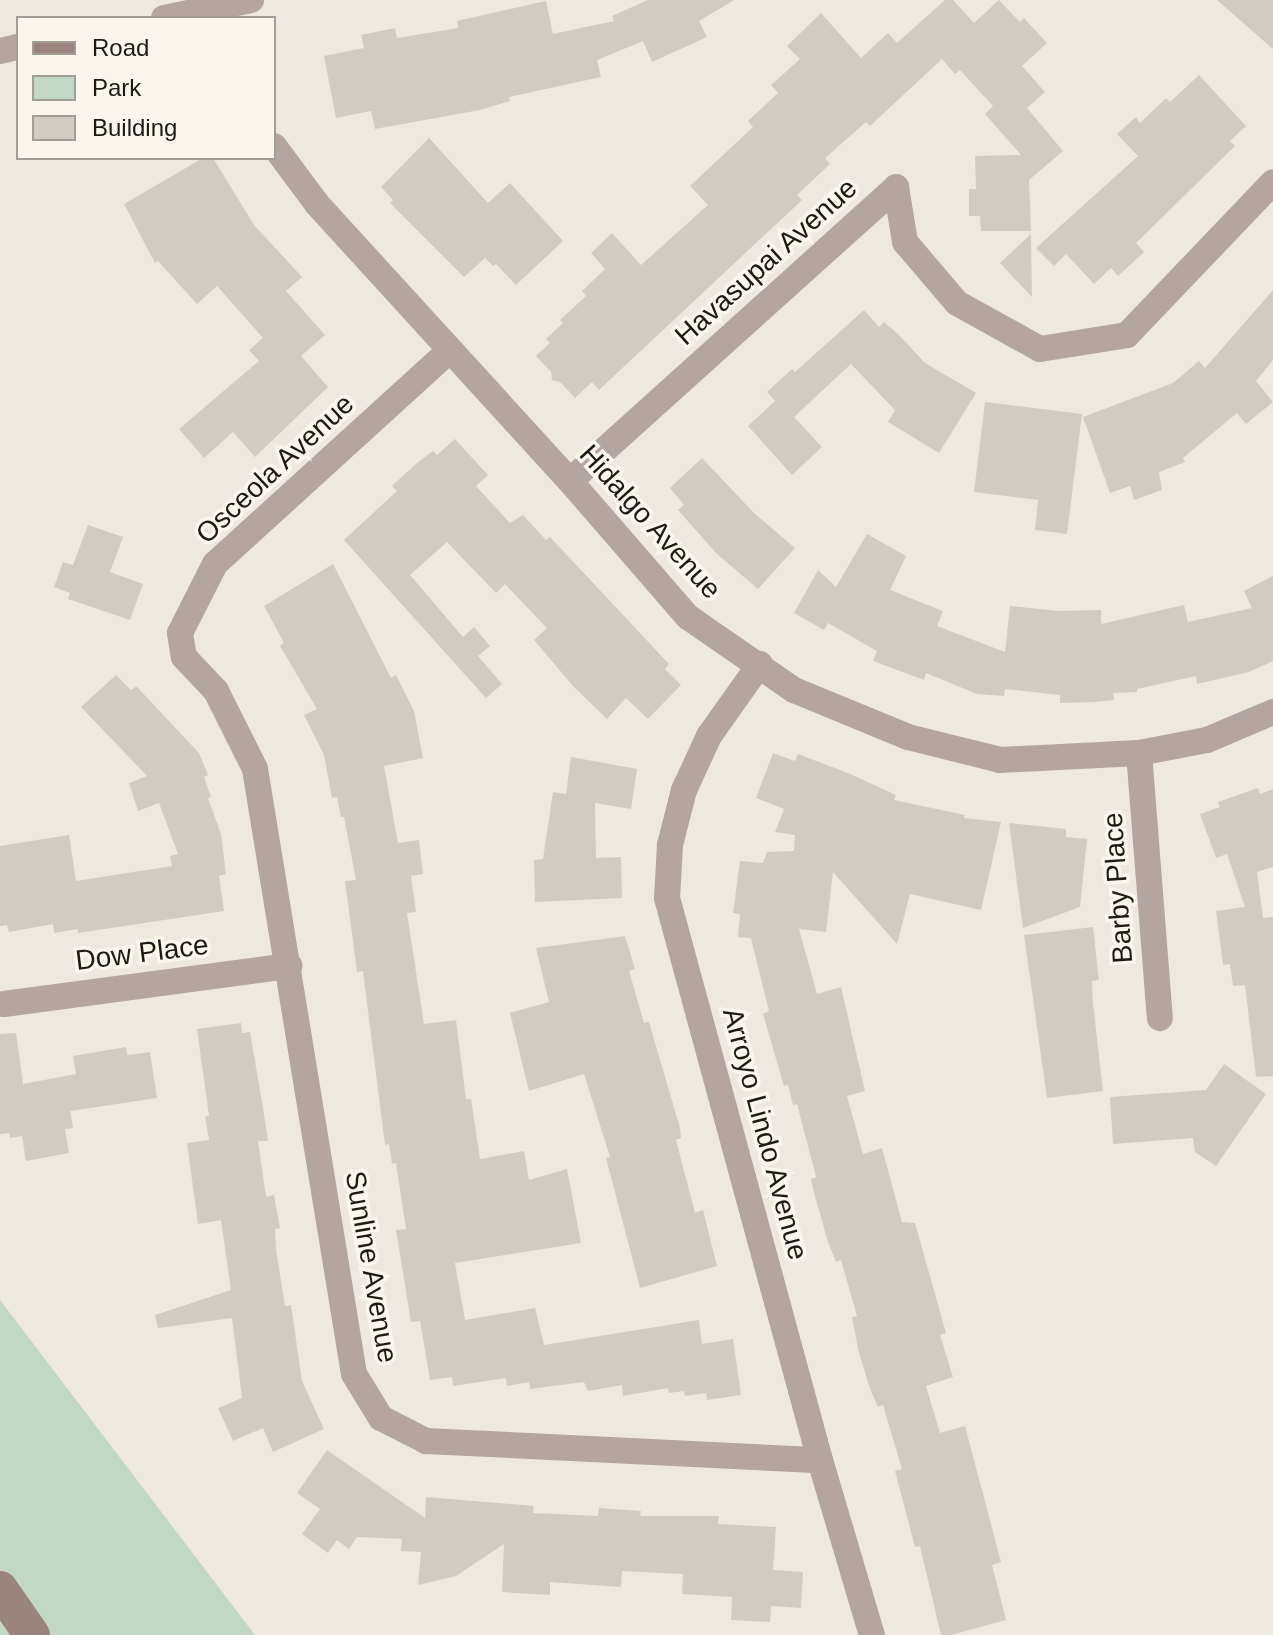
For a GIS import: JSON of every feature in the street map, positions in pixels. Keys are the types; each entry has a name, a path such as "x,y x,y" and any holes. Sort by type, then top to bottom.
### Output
{"main road":[{"path":"0,1589 32,1635"}],"street":[{"path":"175,16 232,6"},
{"name":"Hidalgo Avenue","path":"276,149 317,204 570,481 688,617 794,690 908,737 1000,760 1139,753 1207,740 1273,712"},
{"name":"Havasupai Avenue","path":"570,481 896,187 905,242 957,303 1040,349 1127,335 1273,182"},
{"name":"Osceola Avenue","path":"289,966 255,769 216,691 184,657 180,633 215,564 449,351"},
{"name":"Arroyo Lindo Avenue","path":"760,664 709,736 684,790 670,845 667,898 820,1460 872,1635"},
{"name":"Barby Place","path":"1139,753 1160,1018"},
{"name":"Dow Place","path":"4,1004 289,966"},
{"name":"Sunline Avenue","path":"289,966 354,1374 381,1418 426,1441 820,1460"}],"green space":[{"path":"0,1300 255,1635 0,1635"}],"building":[{"path":"648,0 734,0 699,21 707,37 652,62 643,41 597,60 601,77 509,97 510,101 480,110 375,129 371,111 336,118 324,56 364,48 361,35 395,28 397,38 458,28 457,21 546,1 553,34 614,21 612,16"},
{"path":"945,0 953,0 974,23 999,0 1020,22 1024,18 1047,43 1022,66 1045,92 1027,108 1063,151 1029,180 1031,231 981,231 980,216 969,216 969,189 976,189 975,156 1021,155 985,114 993,106 960,70 955,74 942,59 870,126 866,122 825,158 830,164 797,195 802,200 599,390 592,382 575,398 560,382 552,380 551,372 536,356 550,343 546,339 563,323 560,320 586,296 582,291 605,269 591,253 612,233 641,265 708,205 690,186 753,127 748,121 778,93 771,85 800,59 787,46 821,13 861,58 888,33 897,43"},
{"path":"1217,0 1273,0 1273,49"},
{"path":"1199,75 1246,126 1230,141 1235,146 1136,243 1144,252 1118,276 1111,268 1094,284 1066,254 1054,266 1036,248 1138,156 1117,134 1136,117 1140,123 1166,98 1170,102"},
{"path":"429,138 488,203 510,183 563,241 516,285 496,264 493,266 485,258 464,277 390,203 393,200 381,187"},
{"path":"200,160 214,160 254,225 302,277 286,291 325,335 301,356 328,387 255,457 233,432 204,458 179,429 259,361 249,350 263,338 217,286 197,304 158,261 155,263 124,204"},
{"path":"1031,234 1032,297 1000,263"},
{"path":"1273,290 1273,360 1256,381 1273,402 1246,424 1237,413 1183,458 1185,462 1159,472 1162,490 1134,500 1130,486 1110,493 1083,417 1173,383 1199,361 1205,368"},
{"path":"864,310 879,327 884,322 898,334 925,363 976,393 939,453 888,422 895,410 851,364 794,417 822,447 792,475 748,426 775,401 767,392 792,369 795,372"},
{"path":"985,402 1082,414 1067,534 1035,530 1038,500 974,492"},
{"path":"455,439 488,475 476,486 510,523 523,515 546,540 550,537 669,664 665,669 681,685 648,719 626,698 607,719 573,686 534,640 547,628 505,584 496,593 447,542 410,575 463,637 474,627 490,646 478,656 502,684 486,698 344,540 397,491 392,486 417,463 433,451 437,455"},
{"path":"702,458 754,513 795,548 758,589 716,553 678,510 684,505 670,488"},
{"path":"88,525 123,537 110,572 143,584 130,620 68,599 70,593 54,587 63,562 73,565"},
{"path":"867,534 906,556 890,590 943,611 937,626 1005,652 1010,606 1059,611 1101,610 1101,624 1184,605 1188,622 1252,608 1244,591 1273,576 1273,661 1249,672 1197,684 1196,676 1137,689 1137,692 1113,693 1114,700 1093,702 1060,703 1060,695 1005,689 1004,696 977,694 926,673 924,680 873,661 877,651 828,623 824,630 794,613 818,570 836,587"},
{"path":"333,564 391,678 396,675 414,711 423,758 384,766 398,843 419,840 423,874 411,876 416,912 407,913 424,1024 456,1020 466,1099 471,1099 480,1159 524,1151 529,1180 567,1169 581,1243 455,1263 465,1320 535,1308 544,1345 699,1320 702,1344 733,1339 741,1395 707,1400 706,1393 685,1396 684,1391 669,1393 668,1388 623,1396 622,1385 588,1391 584,1382 530,1389 529,1382 507,1386 506,1378 453,1386 452,1377 430,1380 420,1321 411,1322 396,1230 406,1229 396,1163 392,1164 389,1144 385,1145 363,971 357,972 345,881 356,880 344,817 341,817 337,797 332,798 324,755 304,715 317,709 280,646 284,643 264,606"},
{"path":"116,675 131,690 136,686 199,753 208,775 204,777 211,797 208,798 221,834 226,874 219,876 224,911 78,933 78,929 54,933 53,924 9,932 7,925 0,926 0,846 69,835 76,881 172,866 170,856 178,854 159,803 138,811 129,783 147,776 81,707"},
{"path":"773,753 795,761 798,754 848,773 896,795 894,800 965,815 964,818 1001,822 981,910 910,894 897,944 833,872 826,932 799,929 817,994 841,987 865,1091 847,1096 863,1154 882,1148 902,1222 915,1223 946,1333 940,1335 953,1377 926,1386 940,1433 965,1426 1001,1562 992,1565 1006,1620 951,1635 941,1635 920,1546 915,1547 895,1471 902,1469 883,1405 878,1407 858,1349 852,1317 857,1316 841,1260 836,1262 828,1242 813,1189 811,1179 816,1177 797,1104 793,1105 788,1085 784,1086 763,1014 769,1011 751,938 738,937 740,914 733,913 740,861 763,863 767,852 794,851 795,835 775,832 784,809 756,798"},
{"path":"571,757 637,769 631,809 595,803 596,858 621,857 622,898 535,902 534,860 543,859 553,792 566,794"},
{"path":"1258,788 1260,794 1273,789 1273,867 1257,872 1263,918 1273,917 1273,1076 1256,1077 1245,985 1233,986 1230,964 1223,965 1216,911 1245,907 1227,854 1216,858 1200,814 1220,807 1218,802"},
{"path":"1009,823 1066,829 1066,837 1087,839 1080,907 1023,928"},
{"path":"1093,927 1099,980 1092,981 1093,1004 1103,1091 1047,1098 1024,935"},
{"path":"625,936 635,969 629,971 644,1023 649,1022 680,1128 681,1138 676,1140 695,1213 703,1210 717,1266 640,1288 606,1158 610,1157 584,1074 529,1091 510,1013 549,1002 536,948"},
{"path":"241,1023 242,1033 250,1032 263,1108 268,1141 258,1141 266,1197 274,1195 280,1228 275,1229 276,1250 285,1306 291,1305 302,1381 324,1429 273,1452 263,1428 233,1441 218,1408 242,1398 232,1318 158,1328 155,1315 231,1290 221,1220 198,1224 187,1143 209,1140 205,1116 209,1116 197,1029"},
{"path":"16,1033 23,1084 76,1074 73,1056 126,1047 127,1055 150,1052 157,1098 70,1111 73,1128 65,1129 69,1153 26,1161 22,1136 10,1138 9,1133 0,1134 0,1034"},
{"path":"1224,1064 1266,1094 1216,1166 1195,1152 1193,1138 1113,1144 1110,1097 1206,1090"},
{"path":"327,1450 425,1518 426,1497 534,1506 533,1513 598,1516 599,1508 641,1511 640,1516 719,1516 718,1524 776,1527 773,1570 803,1572 801,1608 771,1606 770,1622 731,1620 732,1597 682,1594 683,1574 622,1571 621,1587 550,1582 550,1595 502,1592 504,1544 456,1576 418,1585 421,1552 401,1551 402,1539 357,1537 349,1549 337,1540 328,1553 302,1534 320,1509 297,1493"}]}
